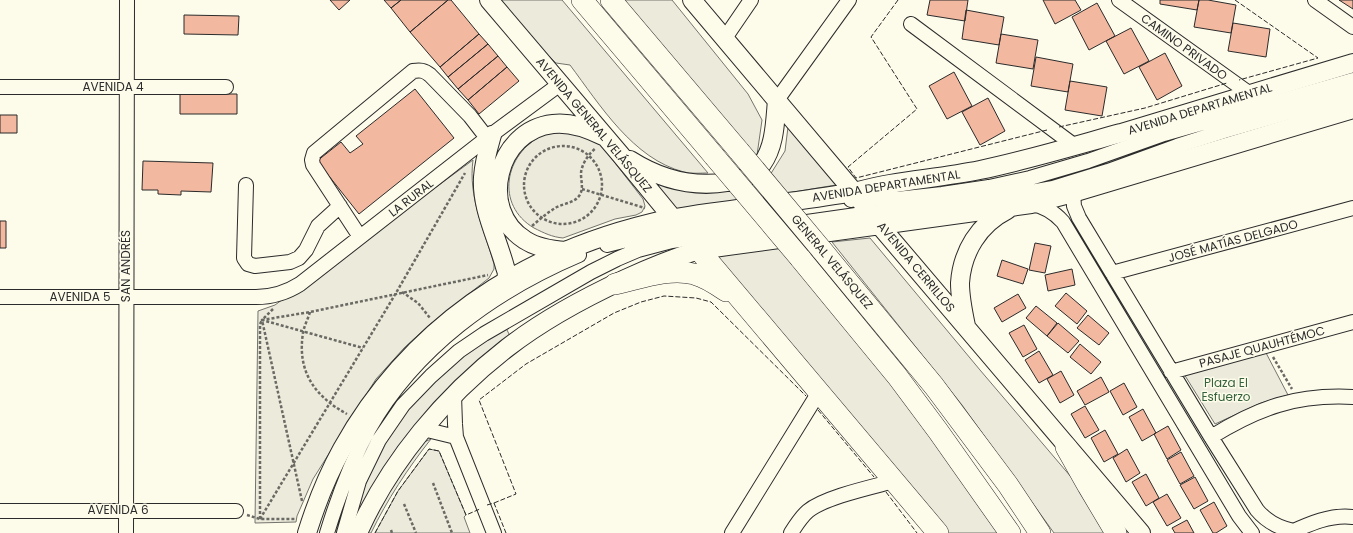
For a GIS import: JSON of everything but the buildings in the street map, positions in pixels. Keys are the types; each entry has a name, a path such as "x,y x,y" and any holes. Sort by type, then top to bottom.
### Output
{"highway":[{"name":"GENERAL VELÁSQUEZ","path":"582,0 800,258 907,388 1010,533"},
{"name":"GENERAL VELÁSQUEZ","path":"611,0 739,151 934,386 1008,486 1040,533"},
{"path":"686,234 938,533"},
{"path":"615,284 659,274 684,272 692,273 706,278 743,303"},
{"path":"1066,446 1116,533"}],"main road":[{"name":"AVENIDA GENERAL VELÁSQUEZ","path":"489,0 686,234"},
{"name":"AVENIDA CERRILLOS","path":"692,0 856,195 875,220 1141,533"},
{"name":"AVENIDA DEPARTAMENTAL","path":"686,234 856,195 887,184 954,175 1075,146 1353,63"},
{"path":"567,251 543,248 530,243 521,237 510,226 504,215 499,198 498,183 502,165 510,149 532,130 546,125 563,124 589,129 637,165 656,174 679,181 704,184 721,184 738,180 753,174 762,164 768,154 773,139 776,100"},
{"name":"AVENIDA DEPARTAMENTAL","path":"304,526 342,450 370,406 395,372 444,324 484,294 499,277 544,261 613,233 654,222 686,234 875,220 1031,204 1073,193 1353,109"},
{"path":"490,137 485,160 483,189 488,216 506,267 499,277"},
{"path":"966,327 960,284 961,274 967,253 974,239 984,226 1001,212 1011,207"},
{"name":"AVENIDA DEPARTAMENTAL","path":"358,533 373,502 386,481 423,429 454,395 473,377 508,347 566,309 597,292 675,258 686,234"}],"street":[{"name":"SAN ANDRÉS","path":"126,533 127,0"},
{"path":"724,38 751,0"},
{"path":"776,100 849,0"},
{"name":"CAMINO PRIVADO","path":"1119,0 1250,94"},
{"path":"1315,0 1353,27"},
{"path":"911,24 1075,146"},
{"path":"360,237 313,165 312,160 314,153 413,71 425,71 430,75 490,137"},
{"path":"856,195 898,199 989,187 1030,178 1088,161 1164,134 1353,80"},
{"name":"LA RURAL","path":"256,297 278,295 300,284 560,84"},
{"name":"AVENIDA 4","path":"0,87 226,87"},
{"path":"875,220 1053,188 1108,171 1210,135 1353,94"},
{"path":"246,185 244,258 248,264 255,266 290,262 299,258 306,250 318,226 340,206"},
{"path":"1073,193 1074,206 1079,218 1171,372 1257,510 1263,517 1276,526 1292,532 1328,518 1353,518"},
{"path":"1031,204 1050,210 1063,222 1239,516 1252,533"},
{"name":"JOSÉ MATÍAS DELGADO","path":"1112,273 1353,208"},
{"path":"327,533 351,465 370,428 406,376 449,334 498,296 552,267 591,250 612,243 663,231 686,234"},
{"path":"344,533 360,481 379,440 403,405 447,361 489,331 604,266 638,250 667,242 686,234"},
{"name":"AVENIDA 5","path":"0,298 256,297"},
{"name":"PASAJE QUAUHTÉMOC","path":"1171,372 1353,322"},
{"path":"732,533 819,392"},
{"path":"454,395 456,437 494,533"},
{"path":"1211,437 1251,414 1270,407 1298,400 1321,397 1353,397"},
{"path":"423,429 456,437"},
{"path":"791,533 802,516 818,504 894,481"},
{"name":"AVENIDA 6","path":"0,511 236,511"}],"path":[{"path":"562,145 572,146 589,155 601,174 602,184 601,195 593,210 580,220 569,224 556,224 541,218 533,212 527,203 523,184 529,164 535,157 543,151 562,145"},
{"path":"530,228 558,206 573,201 579,196 582,189 581,170 589,155 595,149 613,146"},
{"path":"260,519 396,293 465,171"},
{"path":"582,189 647,209"},
{"path":"262,320 310,312 396,293 499,277"},
{"path":"402,292 418,302 428,313 434,323"},
{"path":"260,519 260,324 262,320 275,308"},
{"path":"310,312 303,332 303,356 307,374 320,396 348,415"},
{"path":"262,320 363,348"},
{"path":"262,320 302,502"},
{"path":"1267,346 1298,400"},
{"path":"433,483 452,533"},
{"path":"404,504 416,533"},
{"path":"236,511 260,519 304,526"}],"green space":[{"path":"496,0 562,0 708,173 687,173 666,165 633,143 619,129 593,97 570,65 556,63 504,11"},
{"path":"621,0 672,0 748,94 762,120 757,155 748,151"},
{"path":"788,127 836,185 677,211 653,179 770,175 785,151"},
{"path":"567,131 594,141 605,150 643,199 645,206 642,212 636,215 615,219 563,238 541,232 522,218 513,206 509,193 509,180 513,167 520,154 530,144 543,135"},
{"path":"473,160 472,174 475,200 494,264 494,269 489,278 428,326 404,348 376,379 313,479 297,516 296,522 255,523 258,311 275,305"},
{"path":"870,238 1083,491 1107,533 1054,533 962,405 832,242"},
{"path":"779,246 906,400 998,533 946,533 713,255"},
{"path":"506,328 510,336 496,346 352,533 360,497 379,453 395,427 416,400 440,375 468,352"},
{"name":"Plaza El Esfuerzo","path":"1265,351 1288,395 1261,403 1215,424 1184,374"},
{"path":"431,439 398,484 371,533 366,533 381,504 422,443"},
{"path":"429,449 439,451 466,515 464,517 470,533 375,533 398,491"}],"fence":[{"path":"898,0 871,37 917,109 848,167 856,178 1047,130"},
{"path":"1235,0 1318,58 1239,80"},
{"path":"1059,127 1145,108 1227,83"},
{"path":"494,503 516,494 479,400 526,364 614,313 641,302 664,296 696,298 711,302 806,396"},
{"path":"818,410 874,477"},
{"path":"375,533 398,491 429,449 439,451 466,515 480,509"},
{"path":"886,492 917,533"},
{"path":"487,505 494,503 506,533"}]}
